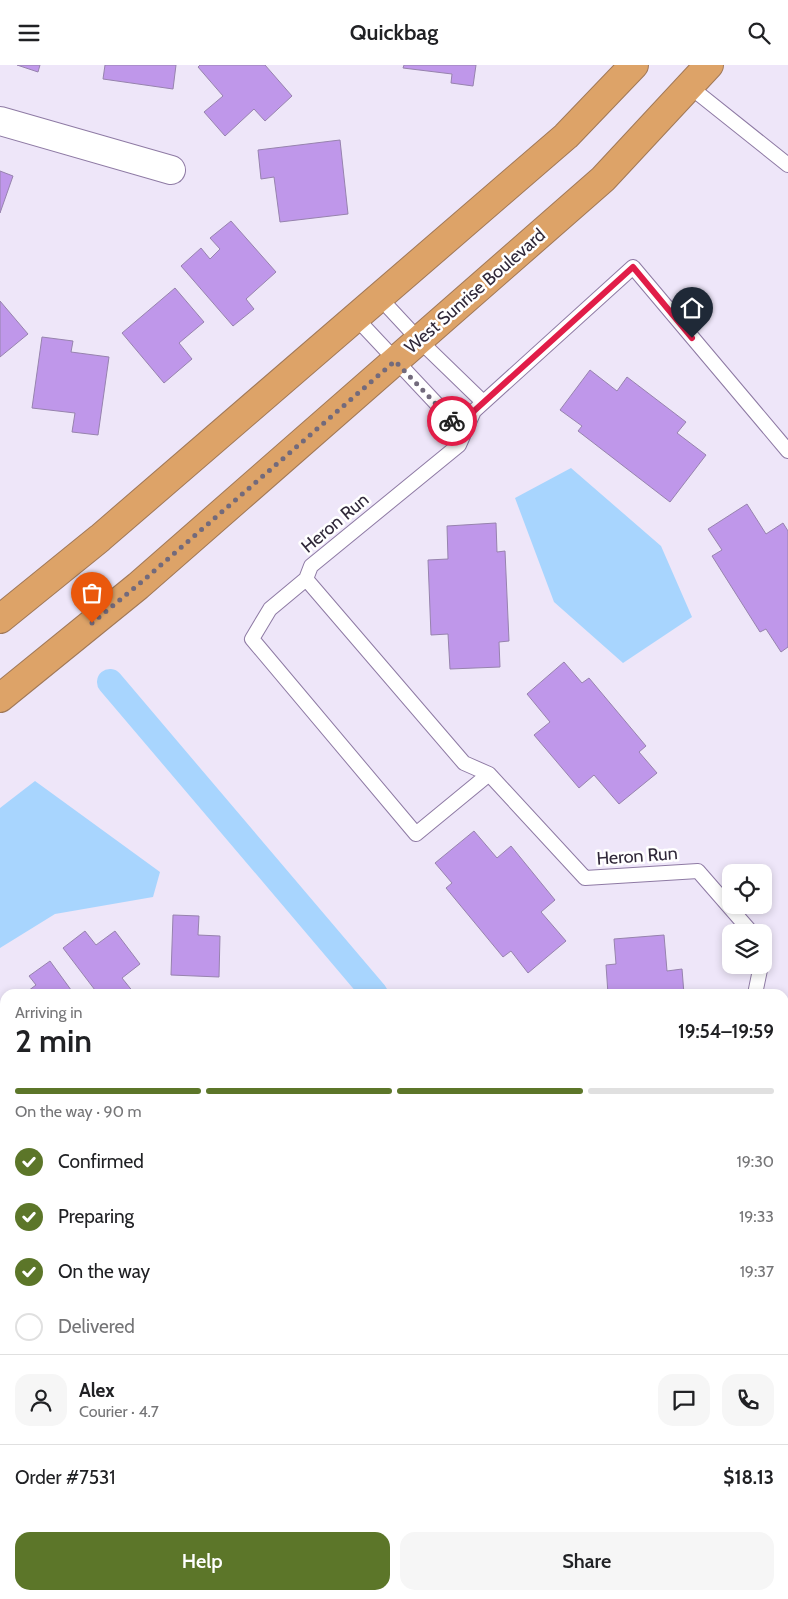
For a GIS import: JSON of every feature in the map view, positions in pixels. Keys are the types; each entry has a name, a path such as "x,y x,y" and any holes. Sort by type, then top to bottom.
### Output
{"highway":[{"path":"0,619 100,538 566,136 634,65"},
{"name":"West Sunrise Boulevard","path":"0,698 138,585 603,179 709,65"}],"street":[{"path":"0,121 171,170"}],"lane":[{"path":"689,86 788,165"},
{"name":"Heron Run","path":"744,924 698,871 585,878 489,774 464,763 306,579 311,566 459,445 474,411 633,267 788,451"},
{"path":"379,297 419,340 483,402"},
{"path":"356,318 464,433"},
{"path":"306,579 270,609 252,639 416,834 489,774"},
{"path":"757,989 759,974"}],"water":[{"path":"571,468 661,546 692,617 623,663 554,602 515,498"},
{"path":"35,781 160,872 153,897 55,914 0,948 0,808"}],"building":[{"path":"17,65 40,65 38,72"},
{"path":"105,65 176,65 173,89 103,79"},
{"path":"200,65 265,65 292,96 265,121 254,109 225,136 204,112 223,96 198,67"},
{"path":"404,65 476,65 473,86 451,83 452,74 403,68"},
{"path":"340,140 348,214 280,222 274,177 261,179 258,150"},
{"path":"0,171 13,176 0,213"},
{"path":"231,221 276,272 246,299 254,309 233,326 181,266 201,248 210,259 220,249 210,238"},
{"path":"175,288 204,322 179,343 192,359 164,383 122,333"},
{"path":"0,301 28,334 0,357"},
{"path":"42,337 73,341 71,352 109,357 98,435 72,432 75,413 32,408"},
{"path":"590,370 617,391 627,377 686,422 677,433 706,455 670,502 578,431 582,426 560,410"},
{"path":"747,504 766,534 783,523 788,531 788,647 781,652 766,629 760,632 712,556 722,550 708,529"},
{"path":"496,523 497,552 505,551 509,641 499,642 500,667 450,669 448,634 431,635 428,560 448,559 447,526"},
{"path":"564,662 582,683 589,678 646,746 639,752 657,773 619,804 594,775 579,788 534,735 550,722 527,694"},
{"path":"474,831 497,858 511,846 555,900 541,912 566,941 528,973 511,951 503,957 446,888 452,883 435,863"},
{"path":"173,915 199,916 198,935 220,936 219,977 171,975"},
{"path":"85,931 96,945 115,931 140,964 122,978 131,989 94,989 63,948"},
{"path":"664,935 667,971 682,969 684,989 608,989 606,965 616,964 614,939"},
{"path":"50,961 70,989 31,989 36,985 29,976"}],"waterway":[{"path":"110,682 371,989"}],"way so far":[{"path":"92,623 395,361 452,421"}],"route":[{"path":"452,421 464,433 474,411 633,267 692,338"}]}
